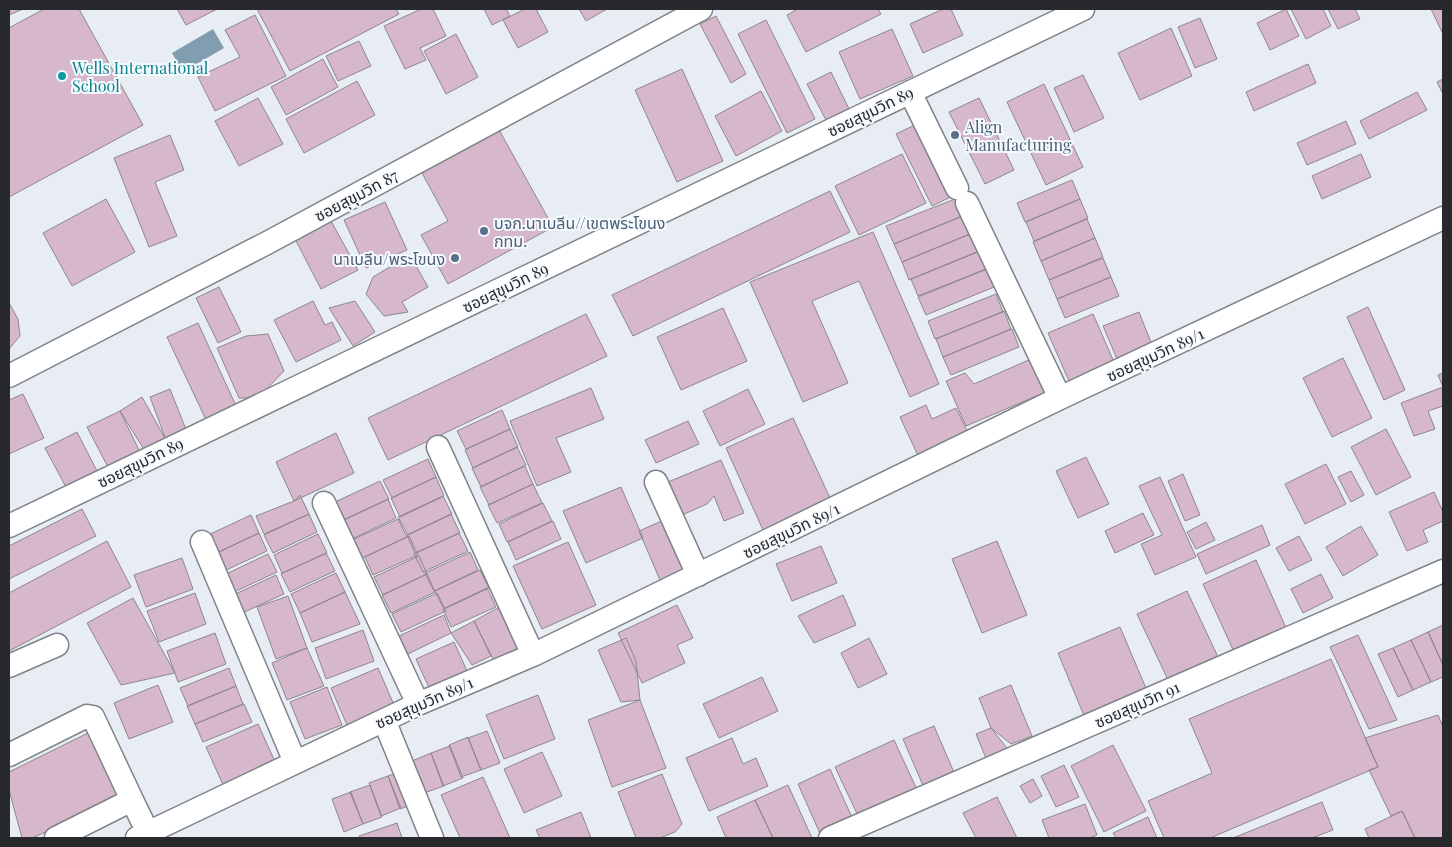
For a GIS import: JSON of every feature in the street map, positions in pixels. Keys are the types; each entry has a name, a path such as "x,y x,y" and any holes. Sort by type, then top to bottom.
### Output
{"street":[{"name":"ซอยสุขุมวิท 87","path":"9,376 267,243 701,9"},
{"name":"ซอยสุขุมวิท 89","path":"9,526 1083,9"},
{"path":"910,92 1060,398"},
{"name":"ซอยสุขุมวิท 89/1","path":"143,836 418,704 533,656 1060,398 1443,218"},
{"path":"438,448 533,656"},
{"path":"656,482 698,575"},
{"path":"324,503 418,704"},
{"path":"202,542 295,762"},
{"name":"ซอยสุขุมวิท 91","path":"830,838 1443,571"},
{"path":"9,666 57,645"},
{"path":"9,755 87,716 93,717 132,800 143,836"},
{"path":"384,720 432,838"},
{"path":"56,838 132,800"}],"water":[{"path":"213,29 224,48 183,72 172,53"}],"building":[{"path":"9,9 23,9 9,15"},
{"name":"Wells International School","path":"44,9 79,9 143,125 9,197 9,28"},
{"path":"177,9 217,9 186,25"},
{"path":"257,9 396,9 399,14 290,71"},
{"path":"421,9 433,9 446,36 420,48 426,60 405,69 384,26"},
{"path":"484,9 506,9 510,16 492,25"},
{"path":"525,9 536,9 548,32 518,48 503,20"},
{"path":"579,9 607,9 586,21"},
{"path":"798,9 878,9 881,14 806,52 787,15"},
{"path":"943,9 951,9 963,35 923,53 910,24"},
{"path":"1286,9 1299,36 1270,50 1257,23"},
{"path":"1291,9 1323,9 1331,26 1306,39"},
{"path":"1328,9 1355,9 1360,19 1338,29"},
{"path":"1431,9 1443,9 1443,34"},
{"path":"255,15 286,76 215,111 198,77 240,57 225,30"},
{"path":"716,16 746,74 731,83 700,24"},
{"path":"1200,18 1217,59 1195,68 1178,27"},
{"path":"766,20 815,119 787,133 738,34"},
{"path":"1171,28 1192,76 1140,100 1118,53"},
{"path":"892,29 913,76 860,99 839,52"},
{"path":"456,34 478,77 446,94 424,51"},
{"path":"359,41 371,66 338,81 326,56"},
{"path":"323,59 338,87 286,115 271,87"},
{"path":"1308,64 1316,83 1254,111 1246,92"},
{"path":"682,69 723,161 677,182 635,90"},
{"path":"831,72 849,109 826,120 807,84"},
{"path":"1083,75 1104,118 1074,132 1054,88"},
{"path":"1443,79 1443,94 1437,82"},
{"path":"357,81 375,115 304,153 286,119"},
{"path":"1044,84 1083,167 1046,185 1007,102"},
{"path":"761,91 782,131 736,156 715,116"},
{"path":"1417,92 1427,110 1369,139 1360,121"},
{"path":"258,98 283,144 239,166 215,121"},
{"path":"979,98 1014,170 985,184 949,112"},
{"path":"925,120 961,192 932,206 896,134"},
{"path":"1346,121 1356,144 1307,165 1297,143"},
{"path":"498,128 553,227 448,284 421,235 448,221 421,171"},
{"path":"170,135 184,170 155,182 177,236 149,247 114,158"},
{"path":"902,154 926,203 859,235 835,186"},
{"path":"1361,154 1371,177 1322,199 1312,176"},
{"path":"1072,180 1080,199 1025,222 1017,203"},
{"path":"830,191 850,232 633,336 612,295"},
{"path":"106,199 135,252 72,286 43,233"},
{"path":"955,199 962,216 894,244 886,226"},
{"path":"1080,199 1088,218 1034,241 1026,222"},
{"path":"385,202 407,250 366,268 344,220"},
{"path":"963,216 970,234 902,262 894,244"},
{"path":"1087,219 1095,238 1041,261 1033,242"},
{"path":"331,221 358,270 321,289 295,239"},
{"path":"873,232 939,384 910,397 859,281 812,301 848,383 803,402 750,282"},
{"path":"970,234 978,252 909,280 902,262"},
{"path":"1095,238 1103,257 1049,280 1041,261"},
{"path":"979,251 986,269 918,296 911,279"},
{"path":"410,255 428,287 402,302 408,312 384,316 366,294 373,277"},
{"path":"1103,258 1111,277 1057,299 1049,280"},
{"path":"987,269 994,287 926,315 918,297"},
{"path":"1111,277 1119,296 1065,318 1057,299"},
{"path":"219,287 241,332 218,343 196,298"},
{"path":"996,294 1003,312 935,339 928,321"},
{"path":"313,301 325,325 332,322 341,340 296,362 274,320"},
{"path":"355,301 375,332 353,346 329,308"},
{"path":"9,303 18,319 20,336 9,349"},
{"path":"1368,307 1405,390 1384,400 1347,317"},
{"path":"723,308 747,361 681,390 657,337"},
{"path":"1004,311 1011,329 943,357 936,339"},
{"path":"1139,312 1152,345 1117,359 1103,326"},
{"path":"586,314 607,356 388,460 368,418"},
{"path":"1093,314 1114,362 1069,381 1048,333"},
{"path":"198,323 237,408 207,422 167,337"},
{"path":"1012,329 1019,347 951,375 943,357"},
{"path":"268,334 284,371 258,398 239,398 217,348 246,336"},
{"path":"1343,358 1372,418 1332,437 1303,378"},
{"path":"1031,359 1046,392 966,426 946,381 965,373 974,384"},
{"path":"1443,373 1443,387 1438,375"},
{"path":"1443,387 1443,406 1428,411 1435,429 1414,436 1401,403"},
{"path":"591,388 604,419 556,438 571,472 537,486 510,421"},
{"path":"170,389 187,432 166,440 150,397"},
{"path":"748,389 765,424 720,446 703,411"},
{"path":"23,394 44,438 9,454 9,400"},
{"path":"142,397 166,440 145,451 120,411"},
{"path":"926,405 932,419 956,408 971,439 921,462 900,417"},
{"path":"502,410 510,429 466,449 457,431"},
{"path":"120,411 140,452 109,469 87,427"},
{"path":"793,418 831,500 763,530 726,448"},
{"path":"688,421 699,444 656,463 645,440"},
{"path":"510,429 518,447 473,468 465,450"},
{"path":"1386,429 1411,477 1376,495 1351,447"},
{"path":"77,432 98,473 67,489 45,448"},
{"path":"336,433 354,473 294,501 276,462"},
{"path":"517,447 526,465 481,487 472,468"},
{"path":"1086,457 1109,504 1078,518 1056,471"},
{"path":"428,459 436,477 392,498 383,480"},
{"path":"721,460 744,513 724,521 714,496 707,504 682,515 668,482"},
{"path":"1326,464 1346,504 1305,524 1285,484"},
{"path":"525,466 533,484 489,505 480,487"},
{"path":"1351,471 1364,495 1351,502 1338,477"},
{"path":"1183,474 1200,515 1185,521 1168,481"},
{"path":"436,477 444,496 400,517 391,498"},
{"path":"1160,477 1196,557 1155,575 1141,544 1162,535 1139,486"},
{"path":"380,481 389,499 344,520 335,502"},
{"path":"533,484 542,503 497,523 488,505"},
{"path":"621,487 643,538 586,563 563,511"},
{"path":"1434,492 1443,512 1443,521 1423,530 1428,542 1407,551 1389,512"},
{"path":"300,495 309,514 264,534 256,516 294,501"},
{"path":"443,496 452,514 408,535 398,517"},
{"path":"388,499 396,518 352,539 343,520"},
{"path":"543,503 552,521 507,542 499,524"},
{"path":"82,509 96,536 9,579 9,546"},
{"path":"1143,513 1154,535 1115,553 1105,531"},
{"path":"309,514 317,532 273,553 264,535"},
{"path":"451,514 460,533 415,553 407,535"},
{"path":"251,515 259,533 215,554 206,536"},
{"path":"398,519 407,537 362,558 354,539"},
{"path":"664,520 686,569 660,580 639,531"},
{"path":"553,521 561,539 516,560 508,542"},
{"path":"1206,522 1215,540 1196,549 1187,532"},
{"path":"1262,525 1270,545 1206,574 1197,554"},
{"path":"1361,526 1378,555 1343,576 1326,547"},
{"path":"259,533 267,551 222,572 214,554"},
{"path":"459,533 468,551 423,572 414,554"},
{"path":"318,534 327,553 282,573 274,555"},
{"path":"409,536 418,555 373,575 365,557"},
{"path":"1299,536 1312,560 1289,571 1276,548"},
{"path":"107,541 131,587 9,651 9,593"},
{"path":"997,541 1027,615 982,633 952,559"},
{"path":"568,542 596,605 542,629 513,566"},
{"path":"821,546 837,583 792,601 776,564"},
{"path":"470,552 478,570 434,591 425,573"},
{"path":"326,553 335,571 290,592 281,574"},
{"path":"268,554 277,572 232,593 224,575"},
{"path":"419,556 427,574 383,595 374,577"},
{"path":"182,558 193,589 146,607 134,575"},
{"path":"1256,560 1287,630 1235,654 1203,584"},
{"path":"480,570 489,588 444,609 435,591"},
{"path":"336,573 345,592 300,613 291,594"},
{"path":"427,574 435,592 391,613 382,595"},
{"path":"1321,574 1333,598 1303,613 1291,589"},
{"path":"276,575 284,594 240,614 231,596"},
{"path":"487,588 496,607 451,627 443,609"},
{"path":"1187,591 1219,659 1169,682 1137,614"},
{"path":"345,592 360,624 312,642 300,613"},
{"path":"195,593 206,624 159,642 147,611"},
{"path":"437,593 446,611 401,632 392,614"},
{"path":"843,595 856,625 814,643 798,616"},
{"path":"288,596 307,648 276,659 257,607"},
{"path":"133,598 175,673 121,685 87,623"},
{"path":"503,605 522,649 494,661 474,621"},
{"path":"677,605 693,638 677,645 685,663 642,683 618,633"},
{"path":"444,615 451,633 408,654 399,636"},
{"path":"474,621 491,656 472,665 451,633"},
{"path":"1443,625 1443,665 1428,632"},
{"path":"1120,627 1148,693 1085,718 1058,653"},
{"path":"363,630 374,661 326,679 315,648"},
{"path":"1428,632 1443,665 1443,677 1431,682 1411,640"},
{"path":"215,633 226,664 178,682 167,651"},
{"path":"1358,635 1397,720 1369,729 1330,647"},
{"path":"626,638 636,661 640,700 621,702 598,650"},
{"path":"869,638 887,674 858,688 841,653"},
{"path":"1411,640 1431,682 1413,690 1393,648"},
{"path":"454,642 468,673 430,690 416,659"},
{"path":"307,648 324,686 287,700 272,663"},
{"path":"1393,648 1413,690 1398,697 1378,654"},
{"path":"1331,659 1378,767 1210,838 1164,838 1148,801 1212,773 1189,719"},
{"path":"229,668 236,686 188,706 180,688"},
{"path":"378,668 394,705 347,725 331,688"},
{"path":"762,677 778,711 719,738 703,704"},
{"path":"158,685 173,722 129,739 114,703"},
{"path":"1011,685 1032,736 1011,744 991,728 979,698"},
{"path":"236,686 243,704 195,724 187,706"},
{"path":"327,687 342,725 305,739 290,702"},
{"path":"538,695 555,739 504,759 486,715"},
{"path":"640,700 666,768 612,787 588,720"},
{"path":"244,704 252,722 203,742 195,724"},
{"path":"1438,715 1443,727 1443,838 1415,838 1402,811 1391,816 1369,770 1378,767 1365,738"},
{"path":"258,724 276,764 224,787 206,747"},
{"path":"934,726 956,777 925,790 903,739"},
{"path":"991,728 1011,753 988,763 976,734"},
{"path":"487,731 500,763 481,770 468,738"},
{"path":"90,732 121,799 32,838 22,838 9,790 9,772"},
{"path":"468,737 481,770 461,777 449,745"},
{"path":"732,738 743,764 756,758 768,786 709,811 686,758"},
{"path":"894,740 919,794 859,818 835,767"},
{"path":"1113,745 1146,811 1104,832 1071,766"},
{"path":"450,746 463,778 443,786 431,753"},
{"path":"542,752 562,796 524,813 504,769"},
{"path":"431,753 444,786 424,793 412,761"},
{"path":"1064,765 1079,797 1056,807 1041,776"},
{"path":"407,769 419,802 400,809 388,776"},
{"path":"830,769 855,824 822,838 798,784"},
{"path":"662,774 682,824 675,832 660,838 636,838 618,792"},
{"path":"388,776 401,808 381,816 369,783"},
{"path":"483,777 510,838 460,838 441,795"},
{"path":"1033,779 1042,796 1030,803 1020,786"},
{"path":"370,785 382,817 363,824 350,792"},
{"path":"788,785 812,838 773,838 755,800"},
{"path":"351,792 363,824 344,832 332,799"},
{"path":"997,797 1017,838 976,838 963,813"},
{"path":"755,800 773,838 726,838 717,817"},
{"path":"1322,802 1333,830 1312,838 1233,838"},
{"path":"1085,804 1097,835 1090,838 1049,838 1042,820"},
{"path":"1402,811 1415,838 1369,838 1365,829"},
{"path":"581,812 591,838 540,838 536,830"},
{"path":"1148,817 1157,838 1116,838 1113,833"},
{"path":"397,823 402,838 360,838 359,836"}],"place":[{"name":"Wells International School","path":"62,76"},
{"name":"Align Manufacturing","path":"955,135"},
{"name":"บจก.นาเบลีน//เขตพระโขนง กทม.","path":"484,231"},
{"name":"นาเบลีน/พระโขนง","path":"455,258"}]}
